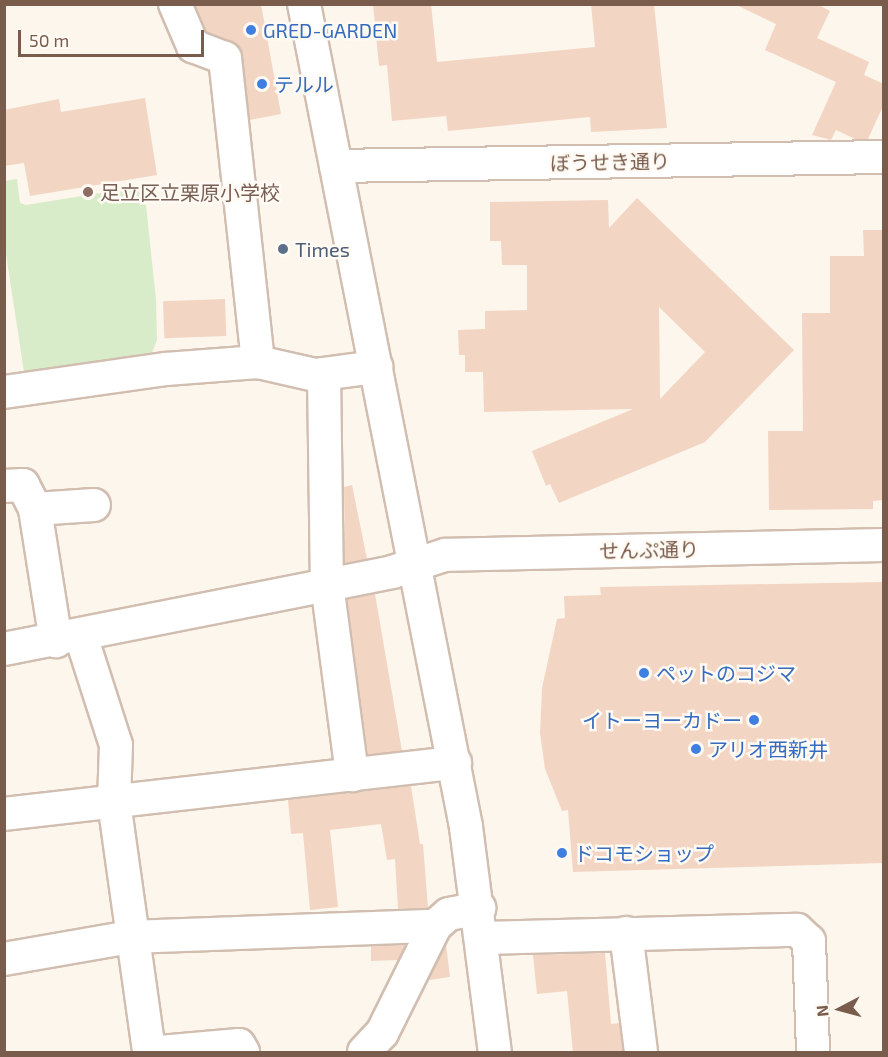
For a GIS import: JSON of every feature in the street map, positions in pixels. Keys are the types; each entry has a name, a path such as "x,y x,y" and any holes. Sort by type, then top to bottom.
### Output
{"street":[{"path":"175,4 194,46 225,58 258,362"},
{"path":"304,4 455,763 481,923 495,1053"},
{"name":"ぼうせき通り","path":"336,166 884,157"},
{"path":"4,392 166,369 258,362 324,374 376,367"},
{"path":"324,374 327,584 352,775"},
{"path":"4,486 23,485 35,509 69,639 116,745 114,802 130,937 149,1053"},
{"path":"35,509 94,506"},
{"name":"せんぷ通り","path":"4,649 69,639 392,572 445,555 884,545"},
{"path":"4,814 455,763"},
{"path":"364,1053 382,1033 435,926 449,914 481,923 626,933 798,930 808,941 813,1053"},
{"path":"4,959 130,937 435,926"},
{"path":"626,933 640,1053"},
{"path":"160,1053 239,1045 243,1053"}],"green space":[{"path":"17,179 20,203 26,205 144,186 156,299 157,340 151,355 24,372 4,241 5,181"}],"building":[{"path":"195,4 261,4 281,114 250,120 240,48 207,32"},
{"path":"373,4 431,4 437,62 595,47 591,4 654,4 667,128 591,132 590,117 448,131 446,116 392,121 387,65 379,66"},
{"path":"734,4 817,4 830,11 817,38 869,62 864,75 884,84 884,104 868,139 855,139 836,130 831,140 812,135 836,82 765,50 776,24"},
{"path":"145,98 157,175 30,196 24,163 4,166 4,110 59,99 61,112"},
{"path":"637,198 794,350 705,442 559,503 550,484 546,486 532,451 633,409 484,412 483,372 465,372 465,355 459,355 458,330 485,329 485,311 527,310 527,265 502,265 501,241 490,241 490,202 608,200 609,228","holes":["659,307 705,352 660,399"]},
{"path":"863,230 884,230 884,500 873,501 873,509 769,510 768,431 803,431 802,313 830,313 830,256 864,256"},
{"path":"225,299 226,336 164,338 163,301"},
{"path":"352,485 367,559 345,563 344,487"},
{"name":"アリオ西新井","path":"884,582 884,863 573,872 568,810 562,811 545,769 540,733 542,688 557,619 565,618 564,596 601,595 600,587"},
{"path":"375,594 402,751 368,755 347,599"},
{"path":"411,786 420,844 423,844 428,908 398,909 395,859 387,860 381,824 330,830 338,907 310,910 303,833 291,834 288,800"},
{"path":"446,944 450,977 429,980"},
{"path":"405,945 398,960 371,961 371,946"},
{"path":"605,953 611,1024 619,1023 623,1053 573,1053 567,991 537,994 533,955"}],"place":[{"name":"GRED-GARDEN","path":"251,30"},
{"name":"テルル","path":"262,84"},
{"name":"足立区立栗原小学校","path":"88,192"},
{"name":"Times","path":"283,249"},
{"name":"ペットのコジマ","path":"644,673"},
{"name":"イトーヨーカドー","path":"754,720"},
{"name":"アリオ西新井","path":"696,749"},
{"name":"ドコモショップ","path":"562,853"}]}
